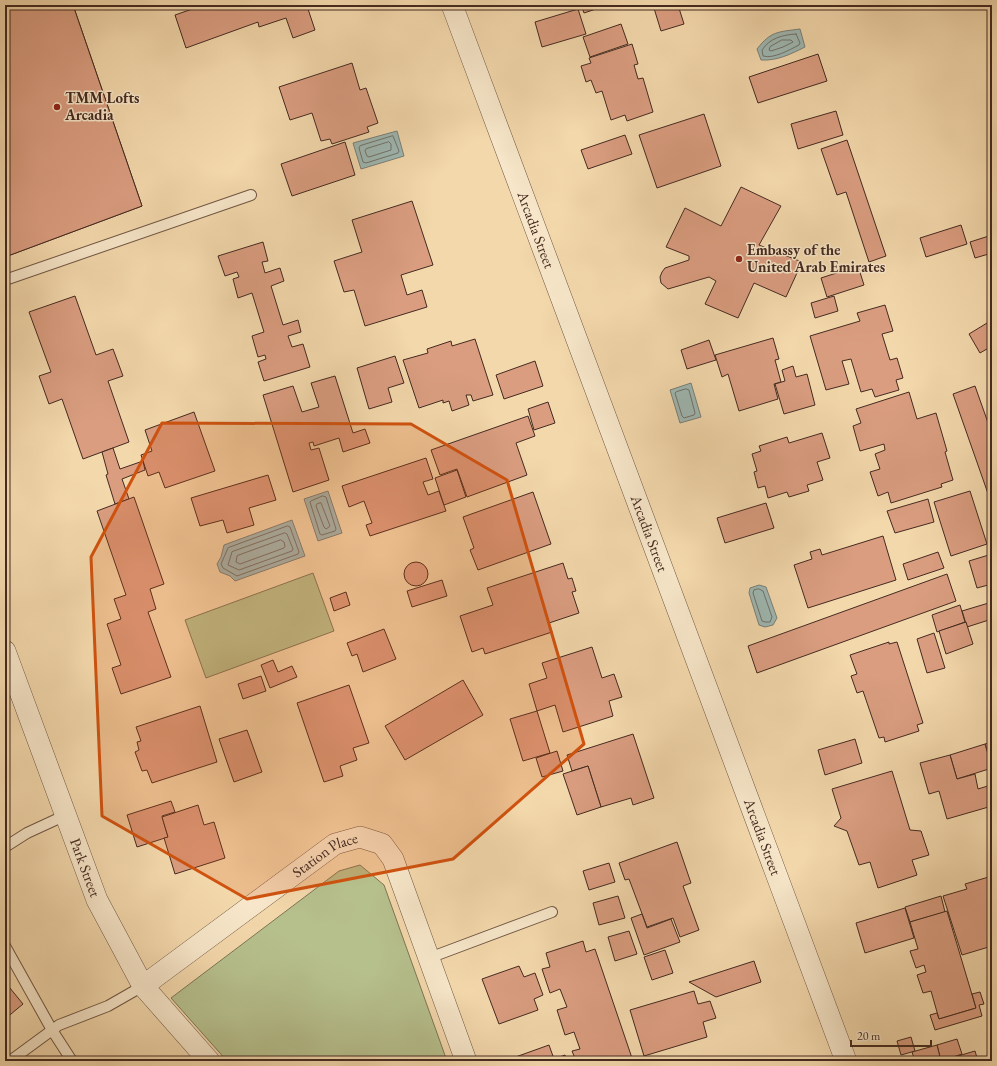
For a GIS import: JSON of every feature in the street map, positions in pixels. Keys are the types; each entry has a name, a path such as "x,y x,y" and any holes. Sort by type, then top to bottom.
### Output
{"street":[{"name":"Arcadia Street","path":"452,5 846,1061"},
{"name":"Park Street","path":"5,650 97,900 143,986 209,1061"},
{"name":"Station Place","path":"143,986 335,844 360,837 382,844 393,859 466,1061"}],"lane":[{"path":"5,280 251,195"},
{"path":"5,847 27,833 66,815"},
{"path":"429,958 552,912"},
{"path":"5,946 52,1030 72,1061"},
{"path":"10,1061 59,1025 108,1006 143,986"}],"highlighted area":[{"path":"162,423 411,424 507,480 584,744 453,859 247,899 102,816 91,557"}],"green space":[{"path":"313,573 334,631 206,678 185,620"},
{"path":"360,865 384,885 447,1061 227,1061 171,998 339,871"}],"water":[{"path":"800,29 805,47 778,58 761,60 757,49 767,39 776,33"},
{"path":"397,131 404,156 361,169 353,143"},
{"path":"691,383 701,417 680,423 670,390"},
{"path":"328,491 342,533 318,541 304,499"},
{"path":"292,520 305,556 235,581 230,576 220,572 217,564 221,557 224,545"},
{"path":"759,585 766,587 777,618 773,625 765,627 759,625 749,593 750,588"}],"building":[{"name":"TMM Lofts Arcadia","path":"15,5 73,5 142,206 5,257 5,8"},
{"name":"TMM Lofts Arcadia","path":"15,5 73,5 142,206 5,257 5,8"},
{"path":"197,5 320,5 308,9 315,30 293,38 286,18 259,27 258,22 186,48 175,15 198,7"},
{"path":"581,5 608,5 584,13"},
{"path":"653,5 678,5 684,24 661,31"},
{"path":"578,9 586,34 542,47 535,22"},
{"path":"621,24 628,44 590,57 583,37"},
{"path":"632,44 638,64 634,65 638,79 643,78 653,112 627,121 625,115 611,120 602,91 596,93 591,80 586,82 581,66 591,63 589,58"},
{"path":"818,54 827,81 758,103 749,77"},
{"path":"352,63 360,90 366,88 378,123 367,127 369,132 332,144 330,139 321,141 312,113 290,120 279,87"},
{"path":"836,111 843,135 798,149 791,124"},
{"path":"704,114 721,166 657,188 639,135"},
{"path":"625,135 632,154 588,169 581,150"},
{"path":"847,140 886,256 869,262 846,192 837,195 821,149"},
{"path":"345,142 355,175 292,196 281,164"},
{"path":"741,187 781,206 759,245 802,262 786,297 754,283 738,318 705,304 716,281 709,277 668,289 661,283 660,277 665,268 689,260 689,256 666,247 685,208 721,226"},
{"path":"412,201 433,265 401,275 407,295 422,290 427,307 365,326 354,290 344,292 334,261 362,252 352,220"},
{"path":"961,225 967,244 926,257 920,238"},
{"path":"992,235 992,253 975,258 970,242"},
{"path":"263,242 268,261 262,262 265,273 280,268 284,281 271,286 283,325 298,320 301,332 288,336 292,347 303,344 310,367 264,381 258,362 266,359 265,355 258,357 252,336 264,332 252,293 238,298 233,279 239,277 237,272 225,276 218,256"},
{"path":"858,266 864,285 827,297 821,278"},
{"path":"75,296 96,355 113,349 123,376 108,381 129,442 83,459 62,399 49,404 39,376 51,372 29,312"},
{"path":"834,296 838,311 815,318 811,303"},
{"path":"885,305 893,331 882,334 890,360 897,358 903,378 896,380 899,390 875,397 872,389 861,392 851,359 842,361 849,384 826,390 810,336 860,321 857,313"},
{"path":"992,320 992,346 980,353 969,334"},
{"path":"773,338 779,359 775,360 781,382 774,384 778,399 739,411 728,374 722,377 715,355"},
{"path":"475,339 493,395 473,401 471,395 466,395 469,405 452,411 449,401 443,403 443,400 419,408 403,360 428,353 427,349 451,341 452,346"},
{"path":"709,340 716,360 687,369 681,350"},
{"path":"395,356 404,383 388,388 392,402 369,409 357,368"},
{"path":"535,361 543,386 504,399 496,375"},
{"path":"793,366 796,377 807,374 815,405 784,414 775,384 785,381 782,370"},
{"path":"335,376 353,433 365,429 370,443 343,452 339,438 314,446 313,442 309,443 311,450 319,448 329,480 293,492 263,395 293,386 302,412 319,407 311,383"},
{"path":"975,386 992,434 992,505 953,394"},
{"path":"909,392 917,419 936,413 947,451 945,452 953,480 941,484 942,487 891,503 888,492 878,496 870,472 880,469 875,454 885,450 884,444 860,451 853,426 861,423 856,409"},
{"path":"548,402 555,423 534,430 528,409"},
{"path":"194,412 215,471 165,488 159,472 148,476 141,455 152,451 145,430"},
{"path":"528,416 535,436 516,443 527,475 467,497 457,469 440,475 431,450"},
{"path":"822,433 830,458 817,462 823,480 807,485 809,491 789,497 787,492 768,498 765,486 758,488 754,472 757,471 752,454 761,451 759,446 787,437 789,443"},
{"path":"113,448 120,469 143,461 145,470 122,479 129,499 115,504 106,475 108,474 102,452"},
{"path":"426,458 433,479 423,482 428,495 439,491 446,511 370,536 366,525 372,523 364,501 349,507 342,486"},
{"path":"457,470 466,497 444,505 435,478"},
{"path":"268,475 276,500 249,508 254,525 227,533 223,520 200,526 191,498"},
{"path":"970,491 987,544 951,556 934,502"},
{"path":"533,492 551,544 478,570 470,550 474,548 463,517"},
{"path":"134,497 164,584 150,589 156,609 148,612 171,677 121,694 112,668 121,665 107,624 121,619 114,599 126,595 97,511"},
{"path":"928,499 934,522 895,533 887,511"},
{"path":"766,503 774,528 725,543 717,518"},
{"path":"883,536 896,580 808,608 794,565 812,559 810,552 820,549 822,555"},
{"path":"938,552 944,568 908,580 903,564"},
{"path":"992,554 992,584 977,588 969,561"},
{"path":"416,562 425,565 428,574 425,583 416,586 407,583 404,574 407,565"},
{"path":"563,563 568,579 572,578 576,591 572,592 579,613 549,623 552,632 485,654 483,648 472,652 460,616 493,605 487,588"},
{"path":"947,574 956,601 757,673 748,646"},
{"path":"442,580 447,596 412,607 407,591"},
{"path":"346,592 350,605 334,611 330,598"},
{"path":"992,602 992,619 967,627 962,611"},
{"path":"960,605 965,622 937,632 932,615"},
{"path":"966,622 973,644 946,654 939,631"},
{"path":"384,629 396,659 363,672 357,654 352,656 347,643"},
{"path":"934,633 945,668 927,673 917,639"},
{"path":"889,642 889,644 897,642 923,723 917,725 919,731 885,742 884,737 879,738 863,691 857,693 851,676 857,674 850,655"},
{"path":"592,647 602,678 614,674 622,697 609,701 613,716 563,732 555,705 537,711 529,684 547,678 542,663"},
{"path":"273,660 278,672 292,666 297,677 270,688 261,665"},
{"path":"261,676 266,691 243,699 238,684"},
{"path":"463,680 483,715 405,760 385,726"},
{"path":"349,685 369,743 353,748 357,760 340,766 343,776 324,782 297,703"},
{"path":"200,706 217,762 152,783 147,770 142,771 135,752 139,750 137,742 141,741 136,727"},
{"path":"537,711 550,753 523,761 510,719"},
{"path":"247,730 262,772 234,782 219,739"},
{"path":"633,734 654,798 633,805 631,798 601,807 588,766 572,771 567,755"},
{"path":"855,739 862,763 825,775 818,750"},
{"path":"992,742 992,766 985,744"},
{"path":"985,744 992,768 957,779 950,755"},
{"path":"557,751 563,771 542,777 536,758"},
{"path":"950,755 957,779 975,774 978,789 991,785 992,806 947,819 939,791 929,794 920,763"},
{"path":"588,766 601,807 577,815 563,774"},
{"path":"892,771 910,830 921,831 929,855 912,860 917,875 878,888 870,862 859,865 847,831 834,826 841,818 832,789"},
{"path":"171,801 175,812 162,816 168,837 137,847 127,815"},
{"path":"198,805 204,825 214,822 225,858 175,874 164,838 168,837 162,817"},
{"path":"677,842 691,883 683,886 699,930 680,937 673,918 647,927 629,879 625,880 619,863"},
{"path":"609,863 615,882 589,890 583,871"},
{"path":"992,876 992,946 962,955 943,896 967,889 965,884"},
{"path":"618,896 625,918 599,925 593,903"},
{"path":"941,896 945,912 910,922 905,907"},
{"path":"905,908 914,938 865,953 856,923"},
{"path":"947,911 976,1008 939,1019 931,991 923,993 917,975 926,972 924,965 916,968 910,951 918,949 910,922"},
{"path":"642,914 647,928 671,919 680,942 644,955 631,918"},
{"path":"629,931 637,954 615,961 608,937"},
{"path":"583,941 586,952 595,949 633,1061 576,1061 572,1051 580,1049 574,1032 565,1035 557,1010 567,1007 560,989 550,993 542,969 550,967 546,953"},
{"path":"665,950 673,973 652,980 644,957"},
{"path":"754,961 761,982 716,997 689,982"},
{"path":"519,966 524,977 535,973 543,995 534,999 538,1010 499,1024 482,979"},
{"path":"5,982 23,1004 5,1019"},
{"path":"694,991 698,1004 710,1001 716,1018 703,1022 707,1037 644,1056 630,1010"},
{"path":"980,992 984,1004 979,1005 982,1016 935,1030 930,1015 937,1013 939,1019 976,1008 972,994"},
{"path":"911,1037 915,1051 901,1055 897,1041"},
{"path":"957,1039 962,1054 941,1061 937,1045"},
{"path":"549,1045 554,1059 565,1055 567,1061 511,1061 510,1059"},
{"path":"937,1045 941,1061 915,1061 912,1052"},
{"path":"975,1051 978,1061 941,1061"}],"place":[{"name":"TMM Lofts Arcadia","path":"57,107"},
{"name":"Embassy of the United Arab Emirates","path":"739,259"}]}
